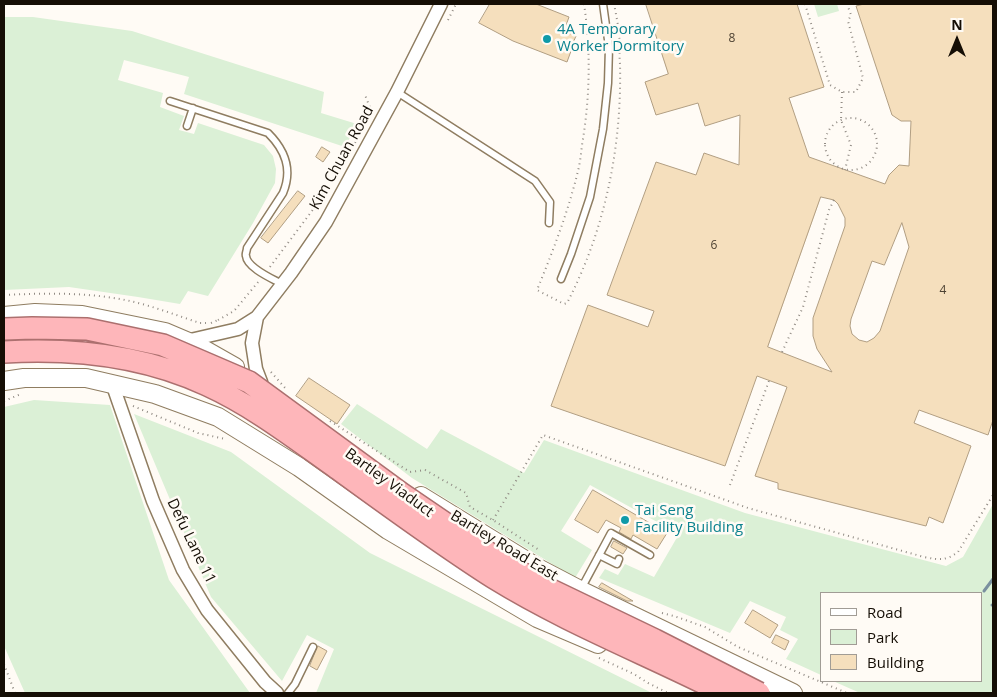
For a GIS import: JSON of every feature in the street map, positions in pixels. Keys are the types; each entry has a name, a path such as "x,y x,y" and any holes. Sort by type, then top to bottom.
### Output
{"highway":[{"name":"Bartley Viaduct","path":"4,329 87,329 163,345 249,382 402,494 493,556 551,590 655,640 765,688"},
{"name":"Bartley Viaduct","path":"4,352 47,350 92,353 149,364 206,384 232,397 268,420 496,579 559,614 724,693"}],"main road":[{"name":"Bartley Road East","path":"4,316 35,313 82,315 164,332 198,346 252,376 408,488 538,568 765,688 793,693"},
{"path":"208,413 219,402 229,385 234,367"},
{"path":"4,381 24,378 86,378 115,391 155,394 218,416 299,467 388,530 537,618 642,663 701,693"},
{"path":"444,563 465,561 474,555 477,539 471,526"},
{"path":"750,693 755,688 765,688"}],"street":[{"name":"Kim Chuan Road","path":"257,317 291,273 326,222 397,92 441,4"},
{"path":"185,341 238,329 257,317"},
{"path":"257,317 252,343 256,369 261,382"},
{"name":"Defu Lane 11","path":"115,391 153,501 183,570 207,610 265,682 277,693"}],"lane":[{"path":"561,279 590,197 603,129 608,83 609,47 603,4"},
{"path":"397,92 535,181 550,202 549,223"},
{"path":"170,101 268,133 283,151 287,162 287,185 284,193 247,248 246,256 254,269 282,284"},
{"path":"187,126 193,108"},
{"path":"580,590 611,533 650,555"},
{"path":"599,555 617,564 619,559"},
{"path":"288,693 295,684 314,647"}],"path":[{"path":"448,20 456,4"},
{"path":"536,290 552,254 566,214 580,161 588,93 588,55 584,4"},
{"path":"805,4 830,85 842,92 856,92 864,78 848,21 851,15 847,4"},
{"path":"842,92 841,120 851,145 845,169"},
{"path":"354,144 371,110 365,95"},
{"path":"848,118 857,118 866,122 876,136 875,154 863,166 855,169 845,169 832,161 828,154 826,138 834,124 848,118"},
{"path":"218,320 234,311 265,274 324,195 346,160"},
{"path":"782,352 803,307 829,210 834,200"},
{"path":"730,485 769,381"},
{"path":"115,391 198,433 227,439"},
{"path":"4,401 26,392"},
{"path":"328,419 410,472 425,470 466,493 470,507 539,551"},
{"path":"493,520 543,435 748,508 940,560 951,558 958,552 993,495"},
{"path":"659,612 705,628 738,647 820,682"},
{"path":"597,657 634,674 668,693"},
{"path":"4,664 15,693"},
{"path":"821,682 847,693"}],"green space":[{"path":"814,4 837,4 839,11 818,17"},
{"path":"4,17 33,17 132,31 324,92 321,113 357,124 345,147 184,94 189,77 124,60 118,80 163,93 160,107 184,116 179,130 194,134 198,123 264,145 273,156 276,169 275,183 208,296 188,291 180,304 69,287 4,290"},
{"path":"34,400 110,405 169,580 250,693 25,693 4,646 4,407"},
{"path":"357,404 427,449 441,429 524,473 544,440 745,513 946,566 963,557 993,504 993,693 860,693 835,682 982,682 982,592 820,592 820,675 786,659 798,639 780,630 786,617 750,601 730,633 599,578 605,569 618,575 625,564 654,577 679,534 590,485 561,531 592,550 575,578 412,478 341,424"},
{"path":"134,414 231,452 370,553 652,693 316,693 334,649 307,635 282,681 211,597"}],"building":[{"path":"490,4 536,4 569,17 564,31 576,36 567,62 513,41 479,23"},
{"path":"646,4 797,4 824,87 789,98 809,157 885,184 889,175 899,165 909,166 911,121 901,121 892,115 856,6 864,4 993,4 993,420 988,435 919,410 914,423 971,446 943,523 929,517 926,526 778,489 778,483 755,476 787,387 757,376 725,466 551,406 588,305 648,327 654,311 607,295 656,162 696,175 704,153 739,165 740,115 705,126 698,103 656,115 645,82 668,74","holes":["821,197 834,200 845,218 845,226 813,318 813,336 817,349 832,372 768,347","902,223 909,247 880,331 867,342 859,340 852,334 851,319 872,261 884,265"]},
{"path":"322,147 330,152 323,162 316,157"},
{"path":"298,191 305,196 268,243 261,238"},
{"path":"309,378 350,405 337,424 296,396"},
{"name":"Tai Seng Facility Building","path":"593,490 667,533 657,549 633,535 631,539 619,532 621,528 606,520 598,533 575,520"},
{"path":"614,541 627,548 623,554 611,547"},
{"path":"602,583 633,601 627,601 599,587"},
{"path":"753,610 778,625 770,638 745,623"},
{"path":"776,635 789,641 785,650 772,643"},
{"path":"318,646 327,651 317,670 310,666"}],"waterway":[{"path":"984,591 993,579"}],"place":[{"name":"4A Temporary Worker Dormitory","path":"547,39"},
{"name":"Tai Seng Facility Building","path":"625,520"}]}
